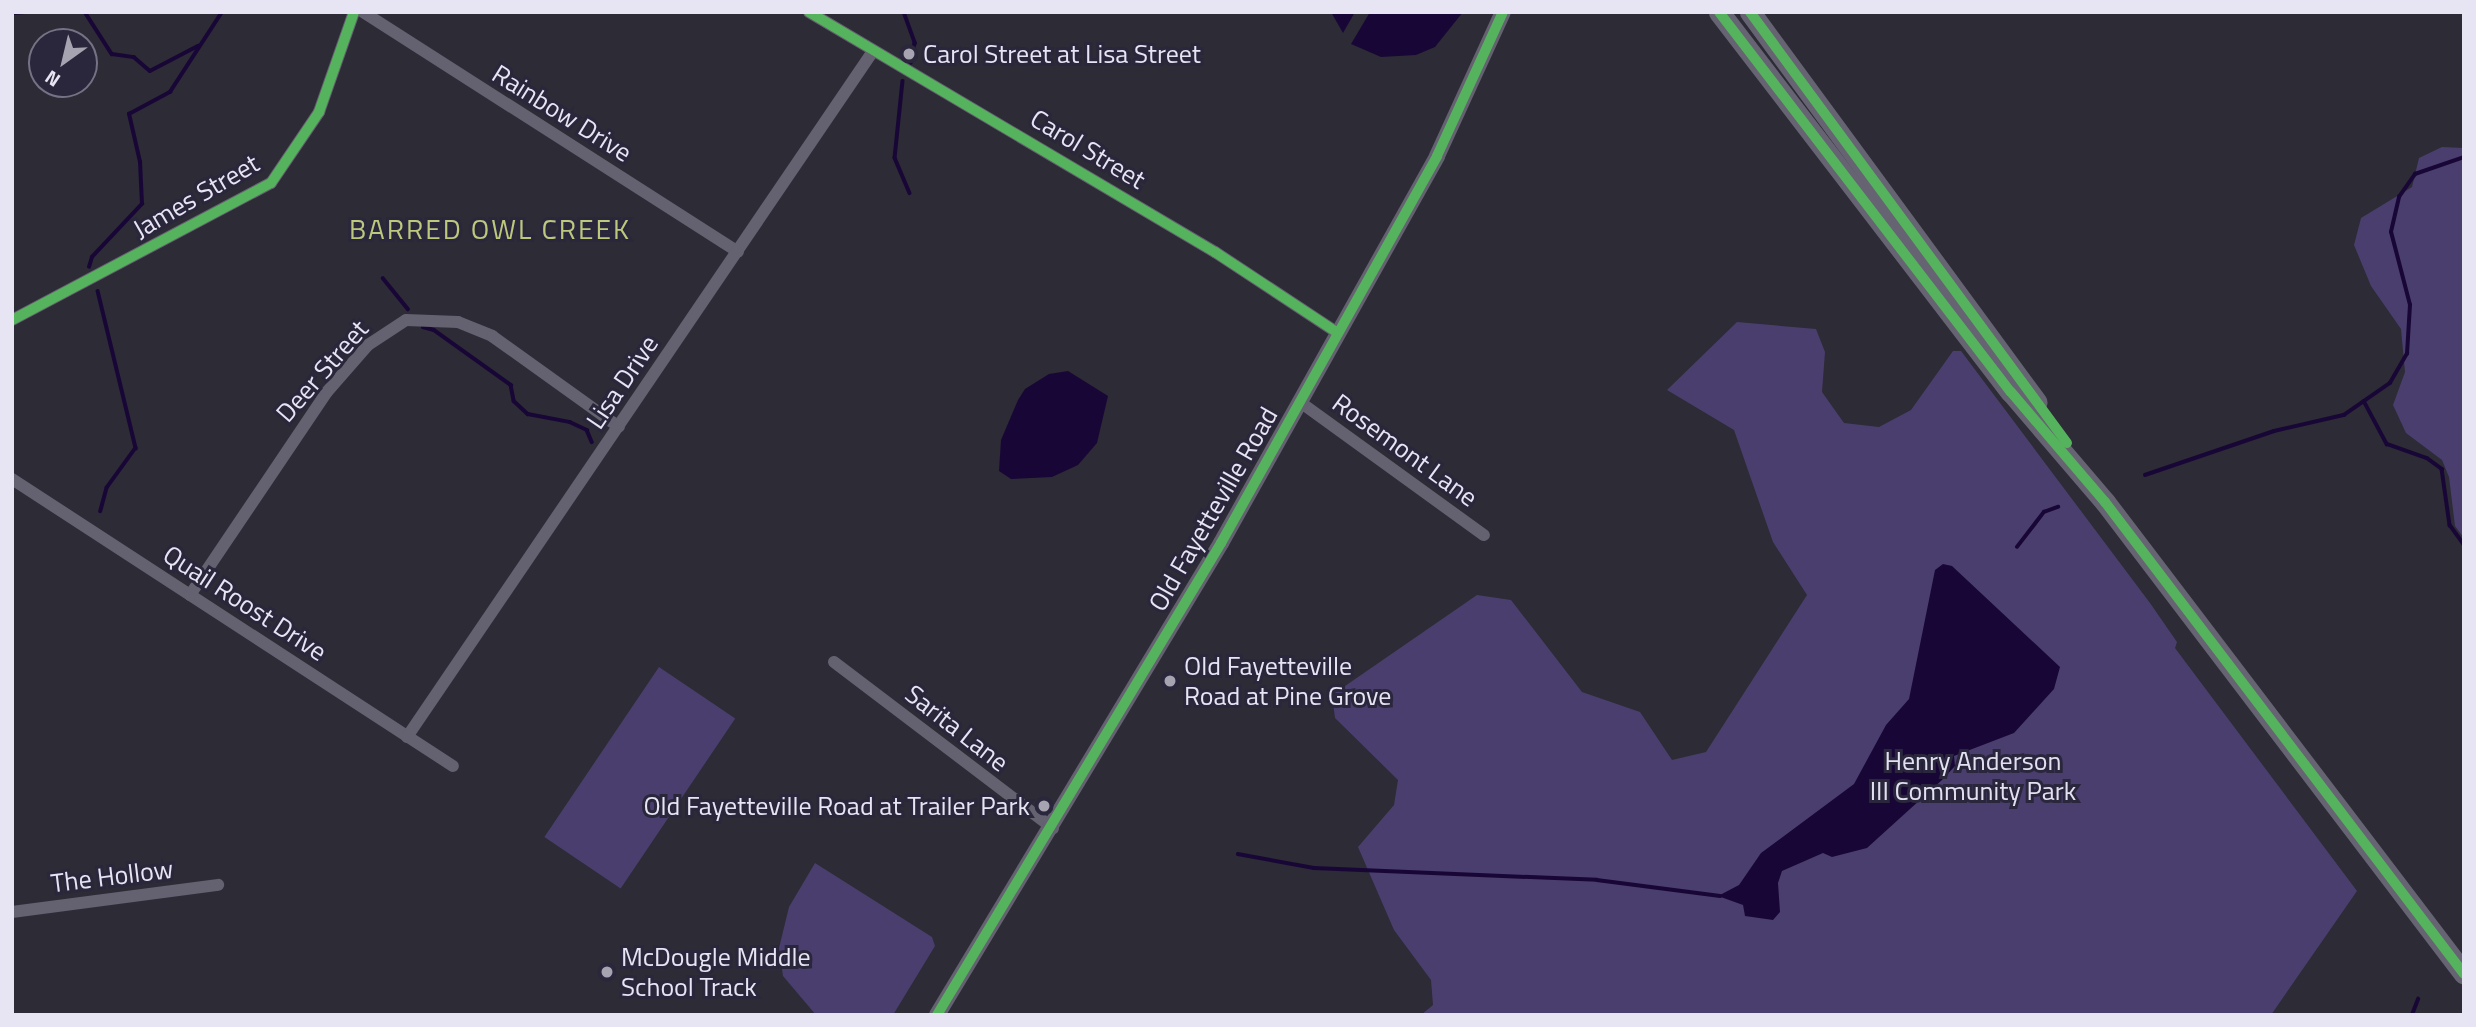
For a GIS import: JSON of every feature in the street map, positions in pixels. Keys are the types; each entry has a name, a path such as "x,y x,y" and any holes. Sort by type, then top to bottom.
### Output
{"highway":[{"path":"1718,12 2003,382 2105,502 2464,974"},
{"path":"1750,12 2070,446 2105,502"}],"street":[{"name":"James Street","path":"12,320 271,183 315,121 354,12"},
{"name":"Rainbow Drive","path":"363,12 738,252"},
{"name":"Carol Street","path":"809,12 1215,252 1338,333"},
{"name":"Old Fayetteville Road","path":"937,1015 1053,828 1300,402 1437,156 1503,12"},
{"name":"Lisa Drive","path":"407,737 620,428 873,51"},
{"name":"Deer Street","path":"190,595 326,393 369,345 405,320 458,322 492,336 620,428"},
{"name":"Rosemont Lane","path":"1300,402 1484,535"},
{"name":"Quail Roost Drive","path":"12,478 453,766"},
{"name":"Sarita Lane","path":"834,662 1053,828"},
{"name":"The Hollow","path":"12,912 218,886"}],"green space":[{"path":"2442,147 2464,148 2464,538 2455,526 2449,477 2442,460 2406,433 2393,405 2405,372 2401,329 2371,286 2354,245 2361,218 2412,187 2419,158"},
{"name":"Henry Anderson III Community Park","path":"1737,322 1816,329 1825,352 1822,392 1844,423 1879,427 1911,410 1953,351 1961,351 2150,603 2177,642 2175,648 2357,891 2271,1015 1421,1015 1433,1005 1431,980 1394,930 1358,847 1394,805 1398,780 1335,718 1332,695 1477,595 1511,600 1582,692 1640,712 1672,760 1706,752 1807,595 1773,542 1734,430 1667,390"},
{"path":"659,667 735,718 621,888 544,837"},
{"path":"815,863 932,937 935,946 893,1015 816,1015 783,976 779,948 789,907"}],"shaded area":[{"path":"1331,12 1355,12 1343,33"},
{"path":"1370,12 1463,12 1435,47 1416,55 1381,57 1351,44"},
{"path":"1068,371 1108,396 1097,443 1078,465 1052,477 1011,479 999,471 1001,440 1018,400 1025,389 1049,374"},
{"path":"1943,564 1952,566 2060,667 2054,689 2014,733 1954,756 1955,766 1942,780 1867,848 1832,857 1823,853 1782,871 1778,883 1780,912 1773,920 1745,916 1743,905 1718,896 1739,885 1761,853 1854,784 1886,725 1909,699 1935,570"}],"waterway":[{"path":"12,13 25,12"},
{"path":"85,12 112,54 134,57 150,71 198,46"},
{"path":"89,267 92,257 142,204 140,162 129,114 170,92 222,12"},
{"path":"904,12 915,43 911,63"},
{"path":"903,81 895,158 910,193"},
{"path":"2145,475 2274,431 2344,415 2390,383 2407,354 2410,305 2391,232 2399,197 2415,174 2464,157"},
{"path":"383,278 408,309"},
{"path":"98,291 136,448 107,488 101,511"},
{"path":"423,327 434,330 511,385 514,401 528,414 570,422 587,430 592,442"},
{"path":"2364,401 2387,444 2427,458 2442,469 2450,525 2464,544"},
{"path":"2017,547 2044,512 2058,507"},
{"path":"1238,854 1314,868 1597,880 1720,896"},
{"path":"2412,1015 2418,999"}],"cycle path":[{"path":"12,320 271,183 319,112 354,12"},
{"path":"809,12 1215,252 1338,333"},
{"path":"937,1015 1221,543 1437,156 1503,12"},
{"path":"1719,12 2011,392 2105,502 2464,974"},
{"path":"1750,12 2067,443"}],"place":[{"name":"Carol Street at Lisa Street","path":"909,54"},
{"name":"Old Fayetteville Road at Pine Grove","path":"1170,681"},
{"name":"Old Fayetteville Road at Trailer Park","path":"1044,806"},
{"name":"McDougle Middle School Track","path":"607,972"}],"district":[{"name":"BARRED OWL CREEK","path":"490,229"}]}
